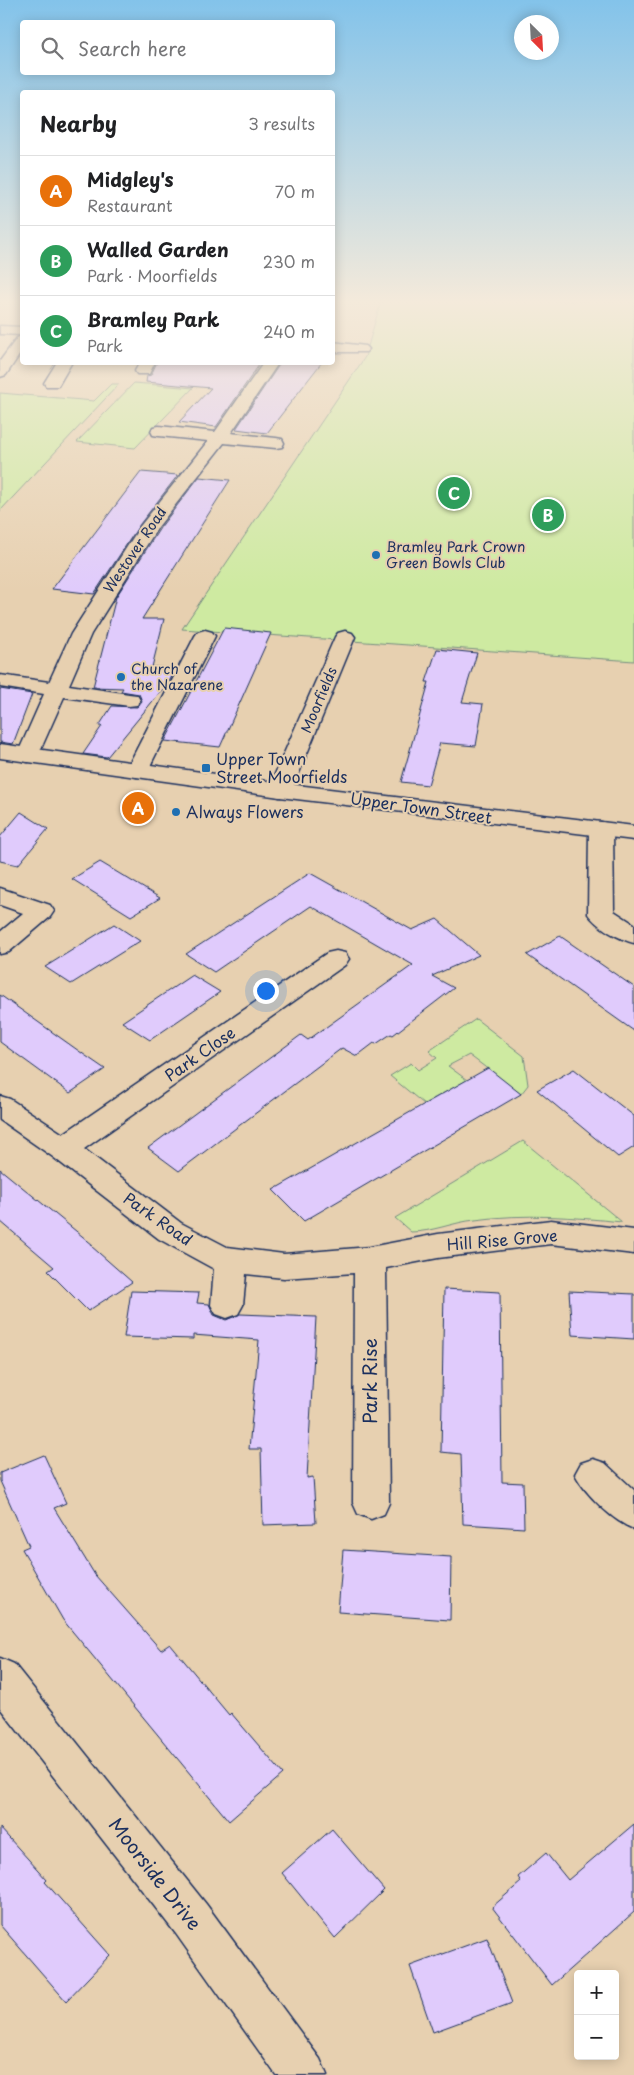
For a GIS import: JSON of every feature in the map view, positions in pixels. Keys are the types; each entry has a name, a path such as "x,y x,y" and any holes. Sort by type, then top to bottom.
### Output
{"street":[{"name":"Westover Road","path":"28,755 81,634 98,606 150,525 219,438 247,398"},
{"path":"160,431 276,443"},
{"path":"137,770 205,636"},
{"name":"Moorfields","path":"280,790 345,637"},
{"path":"0,681 129,700"},
{"name":"Upper Town Street","path":"0,751 280,790 634,833"},
{"path":"601,829 601,914 634,935"},
{"path":"0,896 41,911 0,946"},
{"name":"Park Close","path":"64,1149 336,960"},
{"name":"Park Road","path":"0,1106 64,1149 170,1231 221,1259 284,1266 370,1259"},
{"name":"Hill Rise Grove","path":"370,1259 438,1246 551,1232 634,1242"},
{"name":"Park Rise","path":"370,1259 371,1503"},
{"path":"227,1305 231,1261"},
{"path":"593,1474 634,1513"},
{"name":"Moorside Drive","path":"0,1677 191,1919 304,2075"}],"green space":[{"path":"0,398 57,398 94,401 97,398 106,398 0,511"},
{"path":"120,398 183,398 135,448 77,442"},
{"path":"338,398 634,398 634,661 182,629"},
{"path":"476,1019 524,1056 528,1085 521,1094 469,1055 448,1066 467,1080 424,1104 390,1076 411,1063 418,1070 437,1058 429,1051"},
{"path":"523,1141 622,1222 531,1216 467,1221 411,1232 395,1218"}],"building":[{"path":"202,398 236,398 216,427 179,422"},
{"path":"257,398 294,398 267,433 236,429"},
{"path":"141,472 178,475 140,524 94,594 52,589"},
{"path":"199,477 230,480 142,619 164,619 152,667 176,668 170,680 107,757 83,754 102,726 99,726 112,706 137,707 142,701 139,694 121,691 123,688 93,687 116,597 160,528"},
{"path":"224,628 271,633 220,747 165,741"},
{"path":"437,649 477,653 462,702 483,704 476,746 440,743 428,785 401,782 429,682 426,682"},
{"path":"0,689 32,694 13,744 0,742"},
{"path":"21,812 48,829 18,865 0,861 0,837"},
{"path":"100,862 160,898 131,916 72,879"},
{"path":"310,873 412,930 437,919 479,955 432,976 454,988 393,1035 391,1034 376,1044 374,1043 357,1056 342,1048 179,1171 148,1148 301,1035 308,1040 413,965 311,906 214,972 186,954"},
{"path":"114,924 140,941 71,984 45,967"},
{"path":"560,936 634,987 634,1031 527,955"},
{"path":"192,975 220,992 150,1040 122,1022"},
{"path":"0,995 105,1069 70,1093 0,1042"},
{"path":"488,1068 521,1094 304,1221 273,1190"},
{"path":"574,1069 634,1116 634,1147 618,1157 537,1090"},
{"path":"0,1169 93,1245 91,1246 132,1282 88,1311 48,1271 54,1267 0,1221"},
{"path":"444,1289 500,1292 502,1482 523,1483 524,1528 463,1524 461,1454 441,1452"},
{"path":"131,1291 199,1293 197,1303 209,1304 214,1315 226,1320 240,1314 316,1317 307,1478 313,1477 316,1523 263,1525 261,1449 249,1449 259,1340 193,1335 193,1339 124,1337"},
{"path":"569,1291 634,1294 634,1339 572,1335"},
{"path":"44,1455 66,1503 54,1508 95,1575 161,1650 170,1644 229,1715 231,1713 283,1774 229,1821 63,1620 22,1549 29,1546 0,1481 0,1473"},
{"path":"343,1550 451,1557 450,1620 338,1612"},
{"path":"634,1824 634,1912 552,1985 492,1907 521,1882 518,1877 546,1853 568,1880"},
{"path":"0,1828 110,1955 66,2001 0,1925"},
{"path":"332,1829 384,1890 335,1938 282,1873"},
{"path":"487,1938 512,2003 433,2032 410,1966"}],"place":[{"name":"Bramley Park","path":"454,493"},
{"name":"Walled Garden","path":"548,515"},
{"name":"Bramley Park Crown Green Bowls Club","path":"376,555"},
{"name":"Church of the Nazarene","path":"121,677"},
{"name":"Upper Town Street Moorfields","path":"206,768"},
{"name":"Midgley's","path":"138,808"},
{"name":"Always Flowers","path":"176,812"}]}
